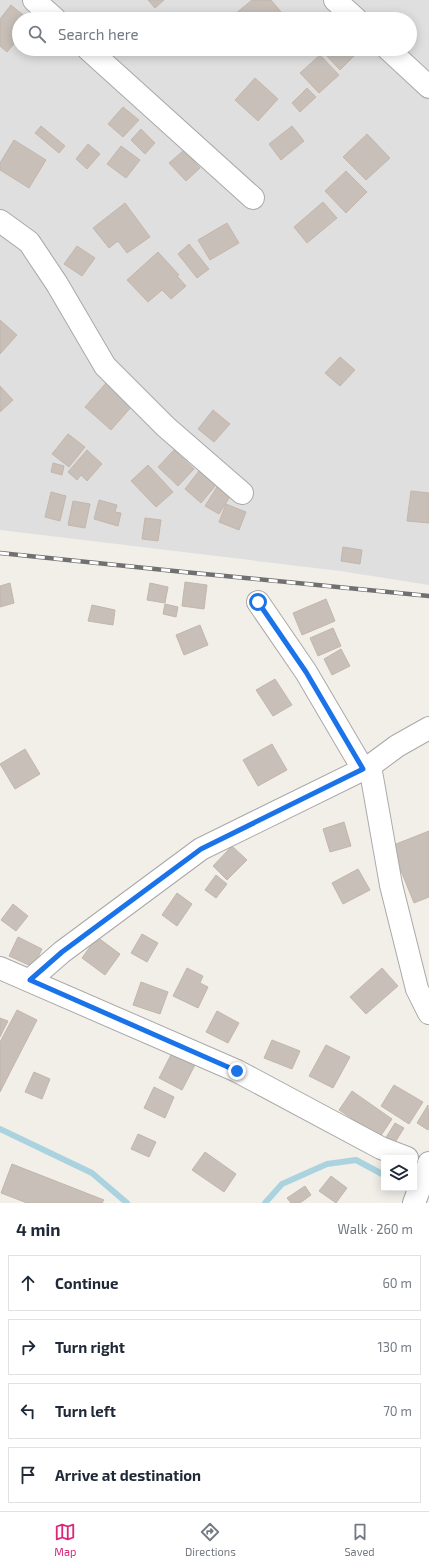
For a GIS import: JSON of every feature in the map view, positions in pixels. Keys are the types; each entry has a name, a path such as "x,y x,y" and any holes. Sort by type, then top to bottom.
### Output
{"street":[{"path":"34,0 47,12"},
{"path":"336,0 349,12"},
{"path":"96,56 253,198"},
{"path":"396,56 429,87"},
{"path":"0,221 29,242 57,284 105,366 166,427 242,493"},
{"path":"258,602 306,672 366,768 391,885 417,989 429,1013"},
{"path":"30,980 62,952 201,849 366,768 397,746 429,728"},
{"path":"0,968 237,1071 381,1148 420,1166 414,1203"}],"shaded area":[{"path":"0,0 429,0 429,585 340,571 0,530"}],"building":[{"path":"148,0 164,0 155,8"},
{"path":"252,0 271,0 281,12 237,12"},
{"path":"11,5 20,12 12,12 12,46 7,52 0,46 0,19"},
{"path":"319,56 321,56 339,75 319,93 300,73"},
{"path":"327,56 354,56 340,70"},
{"path":"255,78 278,99 258,121 235,100"},
{"path":"307,88 316,97 300,112 292,103"},
{"path":"123,107 139,120 123,137 108,124"},
{"path":"41,126 65,146 59,153 35,133"},
{"path":"292,126 304,141 281,160 269,144"},
{"path":"141,129 155,143 145,154 131,140"},
{"path":"367,134 390,158 366,180 343,157"},
{"path":"14,140 46,160 29,188 0,170 0,163"},
{"path":"88,144 100,154 87,169 76,159"},
{"path":"121,146 140,160 126,178 107,164"},
{"path":"184,150 200,168 186,181 169,163"},
{"path":"346,171 367,192 346,213 325,191"},
{"path":"323,202 337,218 307,243 294,227"},
{"path":"125,203 150,237 127,253 118,241 109,248 93,228"},
{"path":"227,223 239,243 210,260 198,240"},
{"path":"189,244 209,269 197,278 178,254"},
{"path":"77,246 95,258 82,276 64,264"},
{"path":"158,252 179,275 177,276 186,286 171,299 162,290 148,302 127,280"},
{"path":"0,320 17,335 0,354"},
{"path":"340,357 355,370 340,386 325,373"},
{"path":"106,383 132,406 111,430 85,407"},
{"path":"0,386 13,400 0,412"},
{"path":"213,410 230,424 214,442 198,429"},
{"path":"68,434 85,447 69,467 52,454"},
{"path":"87,450 102,464 87,481 81,475 77,480 68,472"},
{"path":"174,450 194,469 178,486 158,467"},
{"path":"53,463 64,466 62,475 51,472"},
{"path":"148,465 173,492 156,507 131,481"},
{"path":"199,471 216,485 201,503 185,489"},
{"path":"217,487 231,495 219,514 205,506"},
{"path":"411,491 429,493 429,523 407,521"},
{"path":"51,492 66,496 60,521 45,517"},
{"path":"99,500 117,505 115,512 121,513 118,526 94,519"},
{"path":"73,501 90,504 85,528 68,525"},
{"path":"226,504 246,512 239,530 219,522"},
{"path":"145,518 161,520 158,541 142,539"},
{"path":"343,547 362,550 360,564 341,561"},
{"path":"185,582 207,585 204,609 182,606"},
{"path":"10,583 14,603 0,607 0,586"},
{"path":"150,583 168,587 165,603 147,600"},
{"path":"326,599 335,621 302,635 293,613"},
{"path":"165,604 178,607 176,617 163,614"},
{"path":"92,605 115,610 113,625 88,621"},
{"path":"200,625 208,645 184,655 176,635"},
{"path":"333,628 341,646 318,656 310,638"},
{"path":"341,649 350,666 332,675 324,659"},
{"path":"275,679 292,705 273,716 256,690"},
{"path":"272,744 287,770 258,786 243,760"},
{"path":"25,749 40,774 15,789 0,764"},
{"path":"344,822 351,846 330,852 323,829"},
{"path":"429,831 429,897 414,903 391,846"},
{"path":"232,846 247,860 227,880 213,866"},
{"path":"358,869 370,890 343,904 332,883"},
{"path":"216,875 227,884 216,898 205,890"},
{"path":"177,893 192,904 177,926 162,915"},
{"path":"13,904 28,916 16,931 1,920"},
{"path":"142,934 158,943 147,962 131,953"},
{"path":"18,937 42,949 33,967 9,956"},
{"path":"97,937 120,954 105,975 82,958"},
{"path":"187,968 203,976 200,983 208,987 198,1008 173,996"},
{"path":"382,968 398,986 366,1014 350,997"},
{"path":"141,982 168,992 160,1014 133,1005"},
{"path":"17,1010 37,1020 0,1092 0,1042"},
{"path":"217,1011 239,1023 228,1043 206,1032"},
{"path":"0,1018 8,1021 0,1037"},
{"path":"272,1040 300,1051 292,1069 264,1058"},
{"path":"326,1045 350,1057 333,1088 309,1076"},
{"path":"174,1049 197,1061 182,1090 159,1078"},
{"path":"34,1072 50,1079 42,1099 25,1092"},
{"path":"394,1085 423,1102 409,1124 381,1106"},
{"path":"154,1087 174,1097 165,1118 144,1108"},
{"path":"352,1091 392,1119 380,1137 339,1110"},
{"path":"428,1105 429,1128 428,1130 417,1123"},
{"path":"395,1123 404,1128 394,1144 385,1139"},
{"path":"138,1134 156,1142 149,1157 131,1149"},
{"path":"205,1152 236,1174 224,1192 192,1170"},
{"path":"12,1164 104,1200 102,1203 27,1203 1,1193"},
{"path":"331,1176 347,1188 336,1203 319,1191"},
{"path":"305,1186 311,1195 300,1203 291,1203 287,1198"}],"waterway":[{"path":"0,1129 92,1173 127,1203"},
{"path":"265,1203 282,1184 327,1164 356,1160 381,1173"}],"railway":[{"path":"0,553 429,596"}],"route":[{"path":"237,1071 30,980 62,952 201,849 363,769 306,672 258,602"}]}
